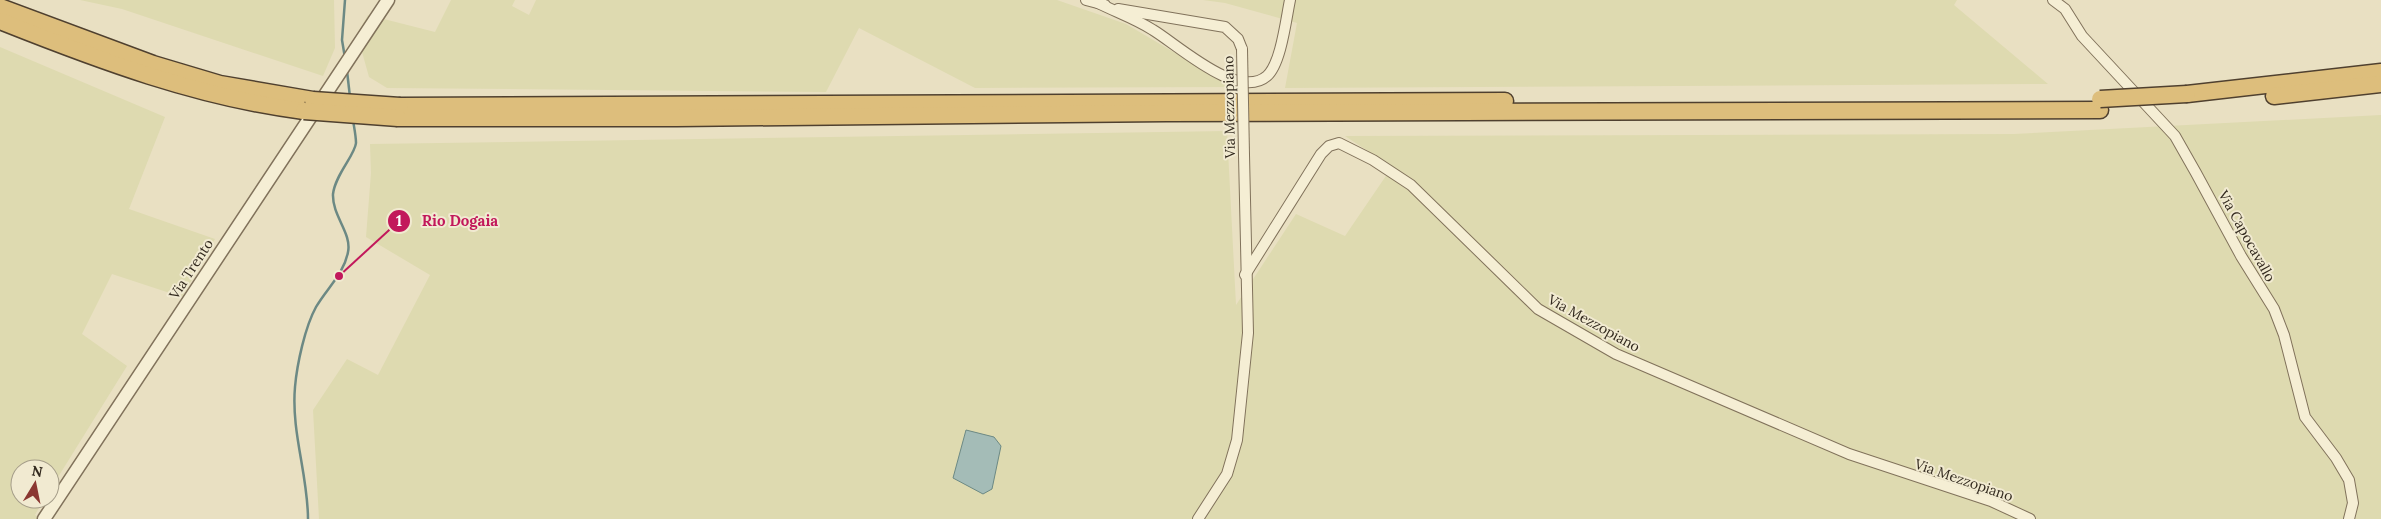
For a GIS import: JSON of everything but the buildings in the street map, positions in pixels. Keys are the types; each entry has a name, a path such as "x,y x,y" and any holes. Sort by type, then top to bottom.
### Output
{"highway":[{"path":"0,7 152,64 220,84 309,105"},
{"path":"0,21 143,74 242,101 399,112 677,118 1166,112 2100,105 2325,92 2381,84"},
{"path":"2187,100 2381,72"}],"street":[{"name":"Via Trento","path":"44,519 388,0"},
{"name":"Via Mezzopiano","path":"1086,0 1120,9 1225,27 1238,39 1242,49 1247,352 1238,440 1227,474 1198,519"},
{"path":"1098,3 1151,28 1217,73 1237,82 1247,83 1266,77 1275,65 1290,0"},
{"name":"Via Capocavallo","path":"2053,0 2065,9 2082,36 2176,136 2241,256 2274,309 2284,335 2305,417 2336,458 2349,480 2353,503 2349,519"},
{"name":"Via Mezzopiano","path":"1245,274 1322,154 1329,146 1338,143 1372,160 1411,185 1538,309 1616,354 1849,454 1992,501 2030,519"}],"shaded area":[{"path":"80,0 334,0 335,48 323,76 122,9"},
{"path":"451,0 515,0 512,6 529,15 536,0 1057,0 1126,24 1233,87 975,88 859,28 826,92 387,88 369,77 357,34 368,15 435,32"},
{"path":"1203,0 1957,0 1954,5 2048,84 1285,88 1297,23 1225,3"},
{"path":"0,47 165,117 129,209 215,239 182,297 112,274 82,334 127,366 60,474 60,459 10,459 10,509 38,509 35,515 41,519 0,519"},
{"path":"2381,115 2381,519 319,519 313,410 347,359 378,375 430,275 366,237 371,173 370,144 1227,131 1236,305 1296,214 1345,236 1392,167 1345,136 2014,134"}],"water":[{"path":"966,430 994,437 1001,446 992,489 983,494 953,478"}],"waterway":[{"path":"345,0 342,40 345,58"},
{"path":"347,71 350,97"},
{"path":"308,519 295,420 296,378 302,346 312,315 320,300 339,274 348,252 347,238 335,210 333,194 337,180 355,148 356,140 353,120"}],"place":[{"name":"Rio Dogaia","path":"339,276"}]}
